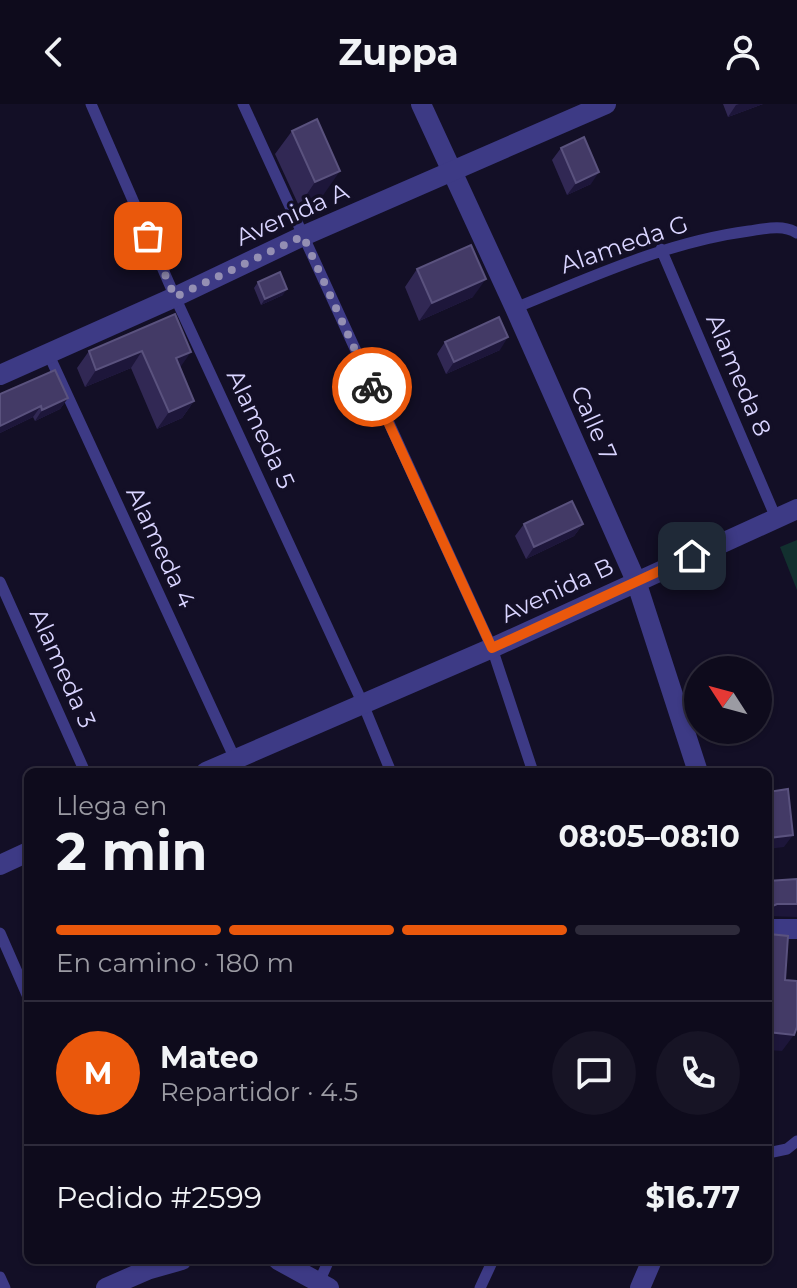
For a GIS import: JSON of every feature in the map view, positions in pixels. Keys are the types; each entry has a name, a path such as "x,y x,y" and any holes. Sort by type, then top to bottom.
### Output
{"street":[{"name":"Calle 7","path":"421,104 636,581 697,768"},
{"name":"Avenida A","path":"0,375 303,236 606,104"},
{"name":"Avenida B","path":"215,768 492,648 797,509"},
{"path":"0,865 24,854"},
{"path":"772,929 797,929"},
{"path":"286,1264 324,1285"},
{"path":"640,1288 650,1264"},
{"path":"106,1288 145,1265"}],"lane":[{"name":"Alameda 5","path":"91,104 175,297 363,704 389,768"},
{"path":"243,104 492,648 532,768"},
{"name":"Alameda G","path":"515,308 661,249 716,236 773,228 791,229 797,233"},
{"name":"Alameda 8","path":"661,249 776,518"},
{"name":"Alameda 4","path":"48,353 235,759"},
{"name":"Alameda 3","path":"0,582 83,768"},
{"path":"0,933 24,988"},
{"path":"772,1152 787,1149 797,1141"},
{"path":"324,1285 328,1264"},
{"path":"480,1288 491,1264"},
{"path":"0,1277 5,1288"}],"green space":[{"path":"797,540 797,590 780,547"}],"building":[{"path":"317,119 340,171 315,182 292,131"},
{"path":"584,137 599,172 576,183 561,148"},
{"path":"471,245 486,279 432,303 417,269"},
{"path":"280,272 287,289 265,299 258,282"},
{"path":"175,314 191,352 176,358 194,401 169,412 142,351 96,370 89,351"},
{"path":"499,317 508,337 454,362 445,342"},
{"path":"55,370 68,398 42,410 41,406 0,426 0,394"},
{"path":"572,501 583,524 534,547 524,524"},
{"path":"788,789 793,835 772,838 772,791"},
{"path":"797,879 797,904 772,906 772,881"},
{"path":"772,934 788,936 785,980 797,981 797,1027 794,1035 772,1032"}],"way so far":[{"path":"148,236 175,297 303,236 372,387"}],"route":[{"path":"372,387 492,648 692,556"}]}
